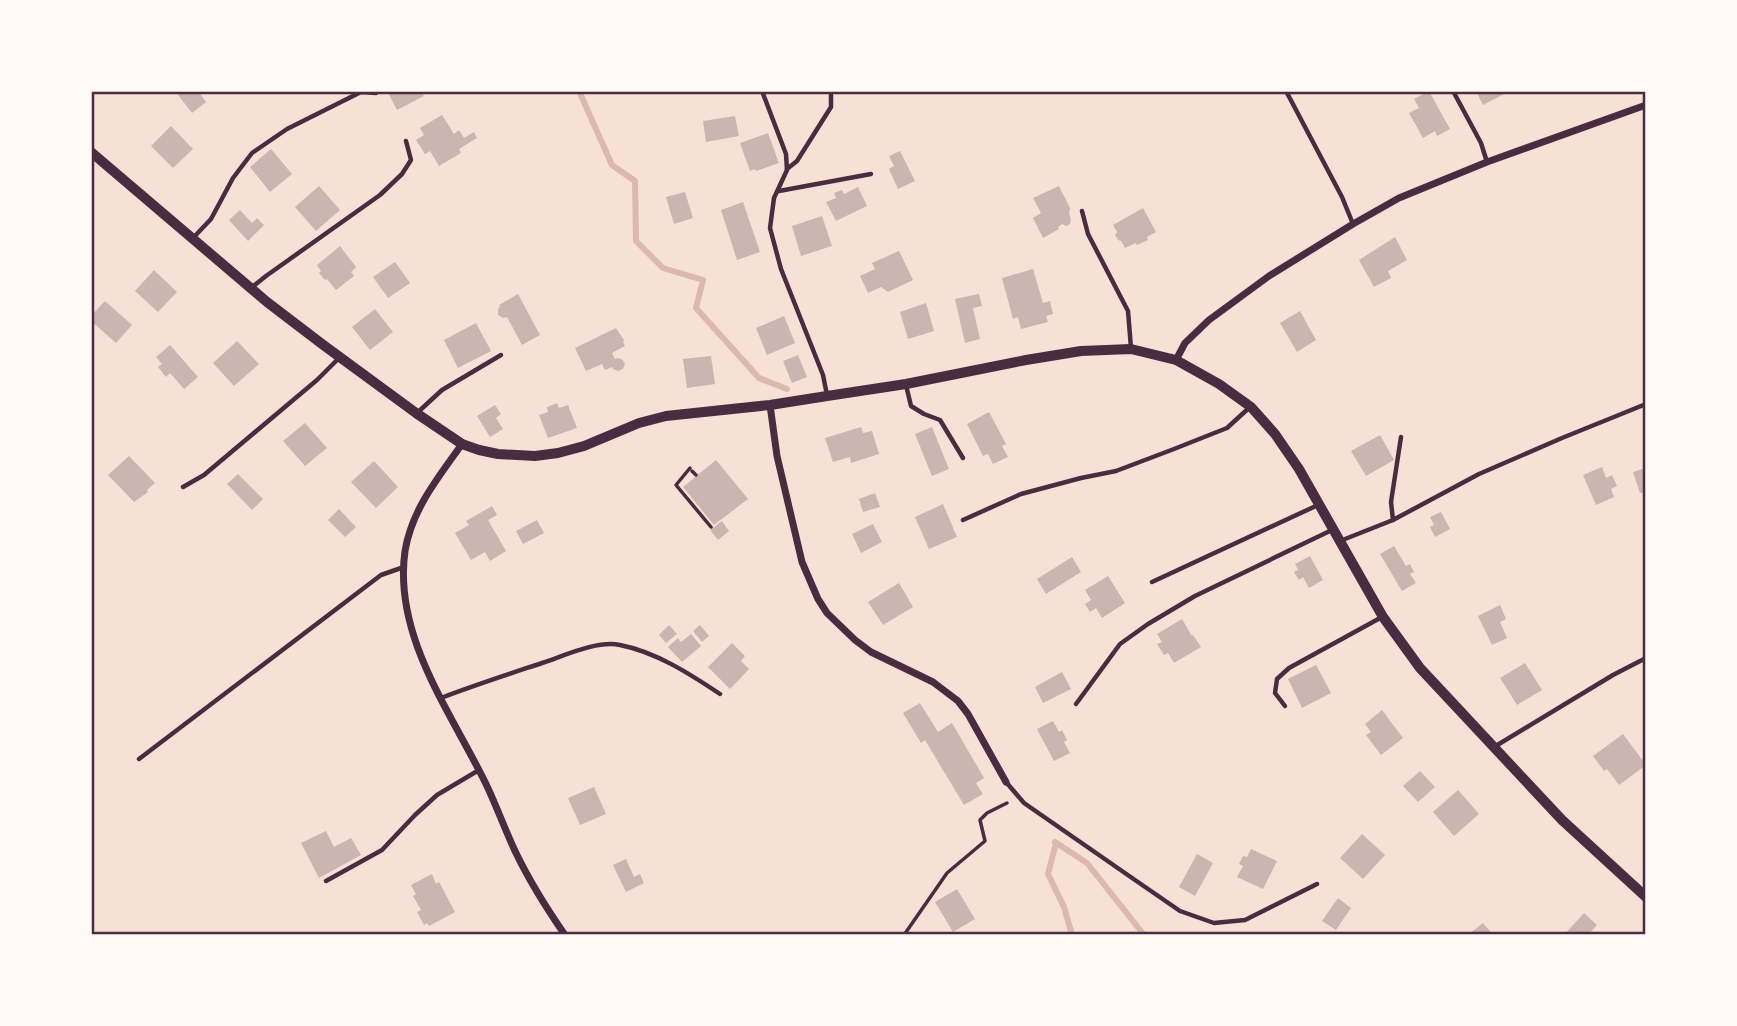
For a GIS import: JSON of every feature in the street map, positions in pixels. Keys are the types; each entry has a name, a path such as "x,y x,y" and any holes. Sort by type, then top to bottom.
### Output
{"street":[{"path":"1176,360 1185,343 1209,320 1269,276 1399,198 1487,162 1646,105"},
{"path":"91,152 251,288 416,414 462,444 498,454 547,455 584,446 639,423 666,416 770,405 906,384 1081,351 1131,349 1176,360 1219,384 1251,407 1275,434 1299,469 1383,617 1420,668 1562,820 1646,897"},
{"path":"770,405 777,456 799,549 809,582 818,599 841,628 871,652 933,682 958,701 1006,782"},
{"path":"462,444 423,499 414,517 404,567 408,616 424,663 479,770 516,854 541,900 565,935"}],"lane":[{"path":"762,91 786,154 787,170"},
{"path":"827,396 823,375 781,269 770,228 774,198 787,170 797,161 831,107 831,91"},
{"path":"1286,91 1342,197 1353,224"},
{"path":"1453,91 1481,143 1487,162"},
{"path":"193,239 211,219 233,177 252,153 287,129 361,92 376,93"},
{"path":"251,288 380,195 402,174 411,160 406,141"},
{"path":"778,191 871,174"},
{"path":"1082,211 1088,234 1128,311 1131,349"},
{"path":"416,414 442,390 501,355"},
{"path":"183,487 204,475 317,380 340,357"},
{"path":"906,384 911,406 940,420 964,458"},
{"path":"1340,541 1393,520 1479,474 1646,404"},
{"path":"963,520 1021,494 1116,471 1174,449 1227,428 1251,407"},
{"path":"1393,520 1391,502 1401,437"},
{"path":"1152,582 1319,505"},
{"path":"1076,705 1120,644 1147,624 1195,596 1333,529"},
{"path":"139,759 381,575 404,567"},
{"path":"1285,706 1275,693 1277,679 1289,668 1383,617"},
{"path":"441,698 594,646 618,644 647,653 695,677 720,694"},
{"path":"1493,748 1646,658"},
{"path":"326,881 382,850 437,795 479,770"},
{"path":"1006,782 1024,803 1146,888 1180,911 1214,923 1245,920 1317,884"}],"path":[{"path":"693,471 676,485 711,527"},
{"path":"904,935 947,873 985,841 980,820 987,813 1007,803"}],"building":[{"path":"175,91 198,91 206,102 192,113"},
{"path":"387,91 421,91 424,96 397,110"},
{"path":"1429,91 1450,129 1437,136 1435,131 1423,138 1409,113 1419,108 1414,99"},
{"path":"1473,91 1510,91 1483,105"},
{"path":"442,115 454,134 459,130 464,138 474,132 477,138 459,149 461,153 439,166 430,151 425,154 416,140 424,135 420,128"},
{"path":"735,116 739,136 706,142 703,121"},
{"path":"171,126 193,149 173,168 151,146"},
{"path":"768,133 779,163 750,171 740,143"},
{"path":"271,149 292,174 270,192 250,167"},
{"path":"900,151 915,181 898,189 889,169 894,166 889,156"},
{"path":"319,186 340,210 316,231 295,207"},
{"path":"1059,186 1070,208 1070,224 1062,224 1059,229 1043,238 1033,218 1041,213 1033,198"},
{"path":"858,187 867,206 836,221 826,202 836,198 834,193 842,190 844,194"},
{"path":"685,192 693,218 674,224 666,197"},
{"path":"743,202 760,252 737,260 721,210"},
{"path":"1143,208 1156,232 1147,237 1148,240 1125,248 1115,235 1117,232 1113,225"},
{"path":"240,210 252,223 257,218 264,225 248,241 229,220"},
{"path":"822,216 832,246 801,256 792,226"},
{"path":"1395,237 1407,260 1388,271 1391,278 1374,287 1359,260"},
{"path":"340,246 356,267 351,272 354,276 336,290 319,273 321,271 317,265"},
{"path":"899,251 913,280 888,292 881,287 868,293 860,276 875,269 872,263"},
{"path":"395,262 410,283 388,298 373,277"},
{"path":"1033,269 1043,303 1050,301 1053,314 1046,316 1048,322 1021,329 1018,317 1013,319 1002,278"},
{"path":"154,270 177,292 158,312 135,291"},
{"path":"518,294 540,335 522,345 507,317 498,315 499,305"},
{"path":"979,294 982,306 973,308 980,339 965,343 955,299"},
{"path":"105,301 132,325 116,343 91,321 91,316"},
{"path":"926,303 934,331 908,339 900,312"},
{"path":"375,309 393,332 370,350 352,327"},
{"path":"1300,311 1316,340 1297,352 1280,323"},
{"path":"784,316 795,343 767,355 756,328"},
{"path":"476,323 491,351 458,368 444,340"},
{"path":"616,328 625,346 612,353 615,359 622,359 625,364 623,369 618,371 612,367 605,370 602,364 586,371 575,348"},
{"path":"237,341 259,364 234,386 213,363"},
{"path":"170,345 198,377 184,389 170,373 166,377 158,367 162,364 156,357"},
{"path":"798,355 807,377 792,383 783,361"},
{"path":"711,356 715,384 687,388 683,359"},
{"path":"557,403 559,408 568,405 577,428 548,438 539,415 548,412 547,407"},
{"path":"495,405 501,414 496,418 503,429 490,437 477,416"},
{"path":"989,412 1006,444 1002,446 1008,457 993,464 988,454 983,456 967,424"},
{"path":"305,423 327,448 305,466 283,441"},
{"path":"861,427 863,433 872,431 879,454 851,463 850,457 833,462 825,438"},
{"path":"932,427 949,469 932,476 915,434"},
{"path":"1380,435 1394,460 1366,476 1351,451"},
{"path":"129,456 155,483 134,502 108,475"},
{"path":"716,460 748,499 714,525 683,487"},
{"path":"374,461 398,487 376,508 351,482"},
{"path":"1602,467 1606,478 1612,475 1617,486 1611,489 1614,497 1596,505 1583,475"},
{"path":"1646,468 1646,492 1640,493 1633,472"},
{"path":"238,474 263,499 252,510 227,484"},
{"path":"875,493 880,507 863,512 859,499"},
{"path":"943,504 957,537 929,549 915,517"},
{"path":"492,506 497,515 488,520 506,551 490,561 485,552 471,560 455,533 469,525 466,521"},
{"path":"339,509 356,527 345,537 328,520"},
{"path":"1441,512 1450,529 1435,537 1430,527 1434,525 1430,517"},
{"path":"537,520 544,533 523,544 516,531"},
{"path":"722,521 729,531 718,540 710,530"},
{"path":"873,524 882,542 861,553 852,534"},
{"path":"1394,546 1406,566 1410,564 1414,572 1410,574 1416,583 1402,591 1380,554"},
{"path":"1310,556 1323,580 1309,588 1303,577 1299,580 1294,572 1298,570 1295,564"},
{"path":"1072,557 1081,572 1046,594 1037,579"},
{"path":"1108,576 1125,603 1102,618 1096,608 1090,612 1085,604 1091,600 1085,590"},
{"path":"899,583 913,607 883,625 868,602"},
{"path":"1500,605 1506,619 1500,622 1507,638 1492,645 1478,616"},
{"path":"1182,619 1201,647 1174,663 1168,653 1164,655 1157,644 1162,642 1157,634"},
{"path":"669,625 677,634 666,643 659,635"},
{"path":"700,625 709,636 702,642 693,631"},
{"path":"691,634 701,646 682,662 668,647 678,638 681,642"},
{"path":"732,643 745,656 741,661 749,669 730,689 708,667"},
{"path":"1525,663 1542,690 1517,705 1500,678"},
{"path":"1316,665 1331,693 1302,708 1288,679"},
{"path":"1062,672 1071,689 1043,703 1035,687"},
{"path":"920,703 938,732 952,723 984,778 976,783 983,794 964,805 925,740 921,743 903,713"},
{"path":"1382,710 1403,738 1381,755 1366,735 1371,732 1365,724"},
{"path":"1053,721 1059,732 1062,730 1070,753 1054,761 1037,729"},
{"path":"1623,734 1646,765 1619,785 1593,756"},
{"path":"1420,771 1435,787 1418,802 1403,786"},
{"path":"594,787 606,814 580,825 568,798"},
{"path":"1458,790 1479,814 1454,836 1433,812"},
{"path":"326,831 334,847 351,838 361,855 319,878 301,843"},
{"path":"1362,834 1385,855 1363,879 1340,858"},
{"path":"1251,849 1277,861 1263,889 1237,877 1243,866 1239,864 1243,856 1247,857"},
{"path":"1197,854 1213,863 1195,896 1179,887"},
{"path":"626,859 634,877 640,874 644,883 626,892 613,865"},
{"path":"432,874 455,912 429,926 427,923 424,925 417,912 421,910 413,896 416,894 411,885"},
{"path":"957,889 975,919 953,932 935,902"},
{"path":"1338,898 1351,908 1336,930 1322,921"},
{"path":"1584,913 1597,925 1588,935 1564,935"},
{"path":"1483,923 1493,935 1468,935"}],"waterway":[{"path":"579,91 612,165 635,181 636,241 663,268 703,280 696,308 759,378 787,389"},
{"path":"1055,842 1087,863 1144,935"},
{"path":"1056,843 1048,874 1064,907 1072,935"}]}
